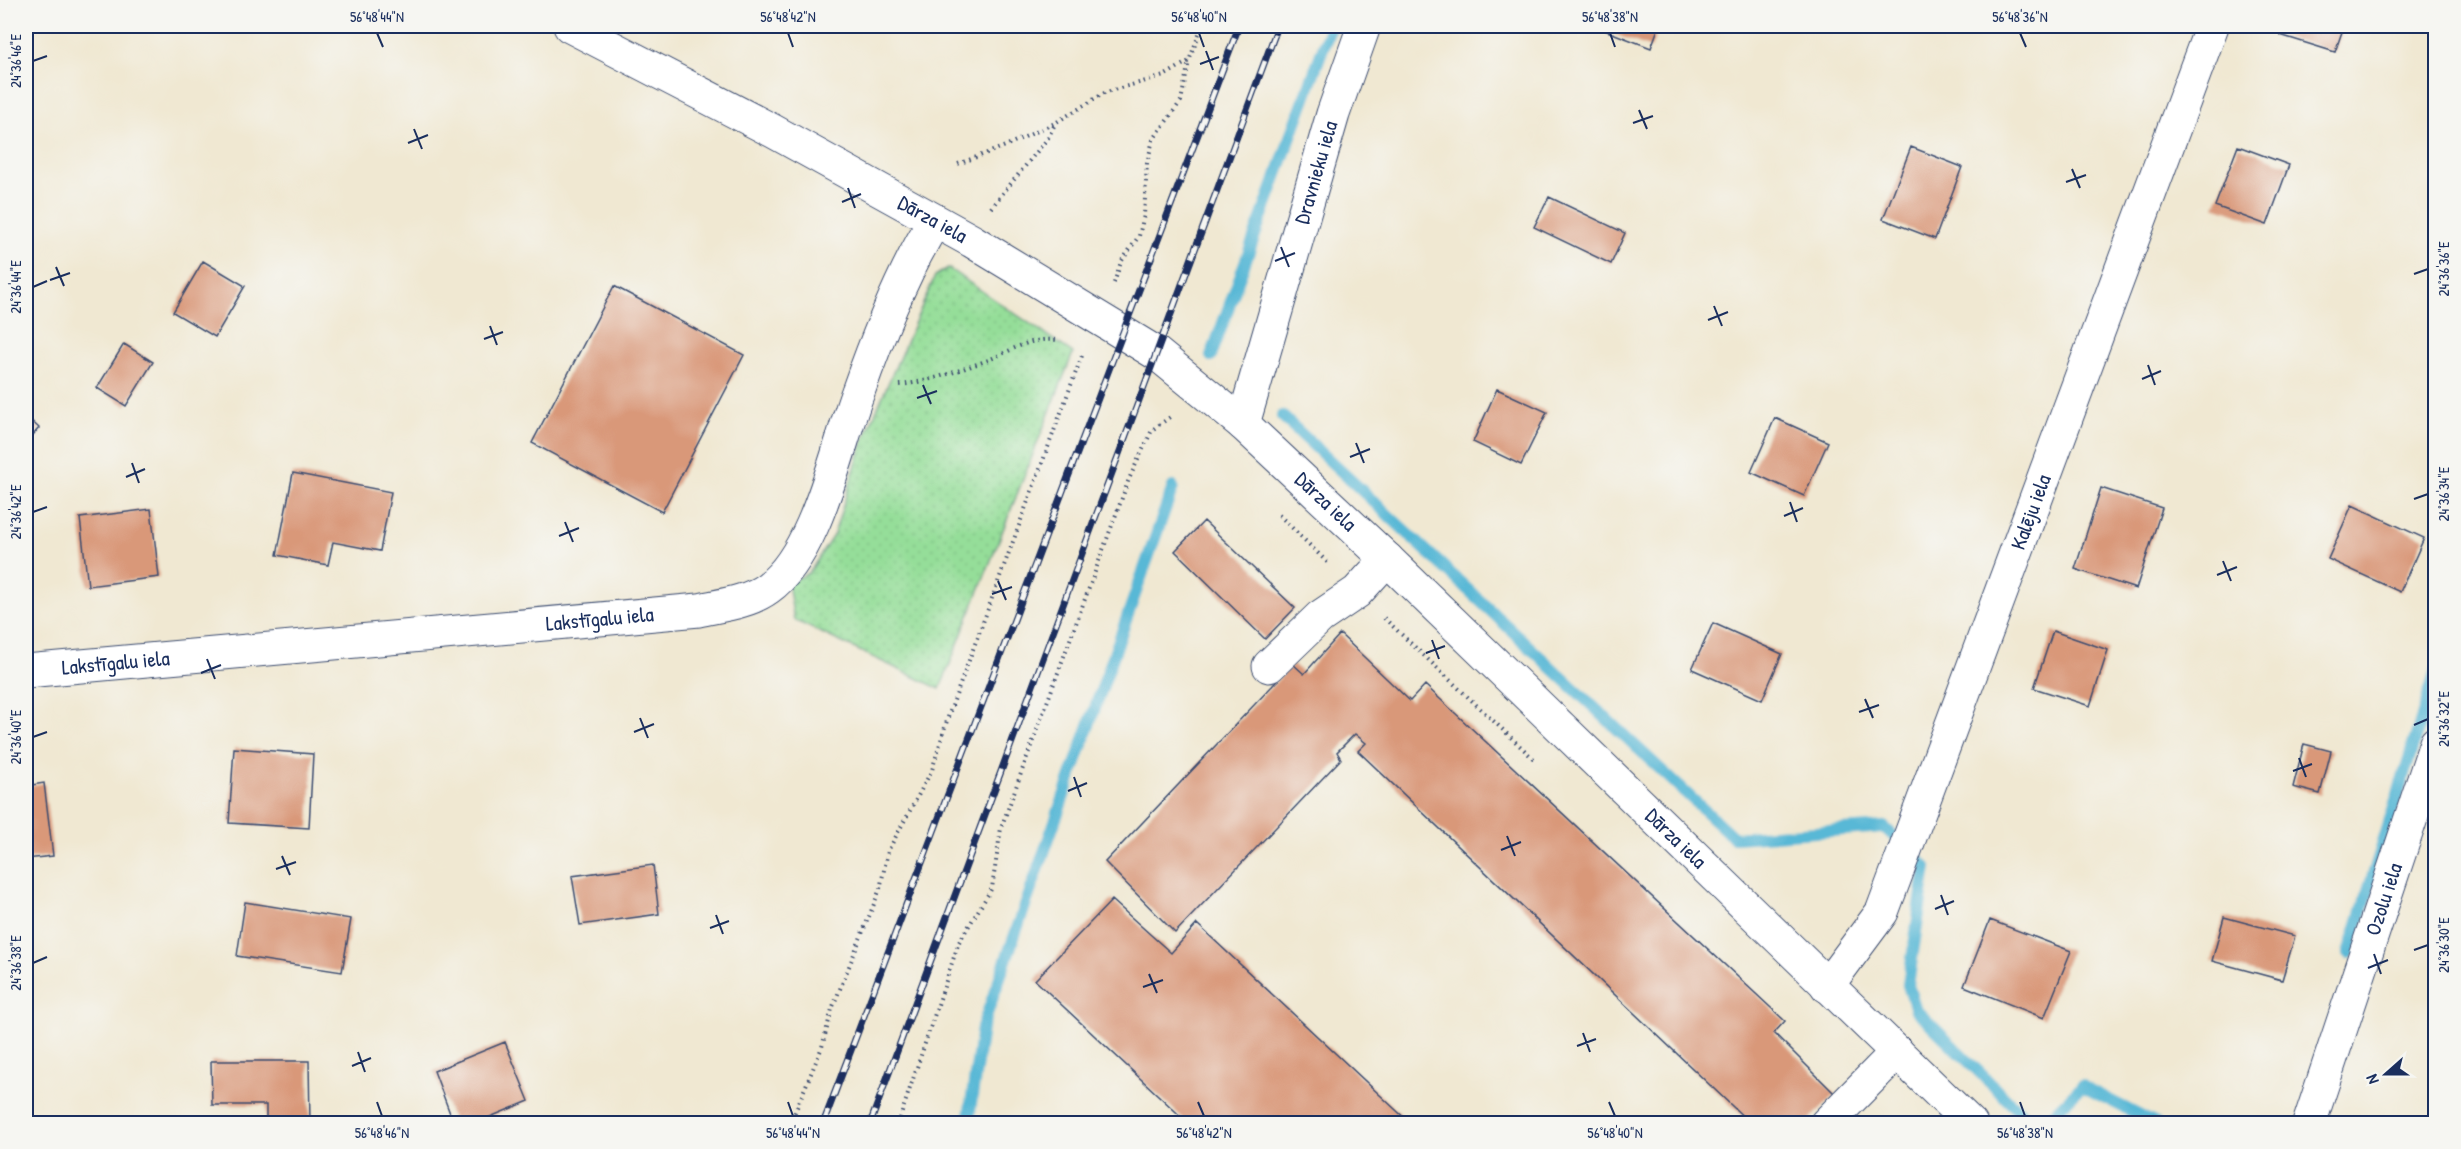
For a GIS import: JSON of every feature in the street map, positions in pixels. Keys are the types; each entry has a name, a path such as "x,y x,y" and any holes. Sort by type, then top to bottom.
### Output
{"street":[{"name":"Dārza iela","path":"570,26 773,131 972,242 1094,330 1156,353 1244,424 1387,559 1971,1124"},
{"name":"Dravnieku iela","path":"1244,424 1333,114 1364,26"},
{"name":"Kalēju iela","path":"1827,986 1882,912 2212,26"},
{"name":"Lakstīgalu iela","path":"26,671 699,610 740,601 768,588 795,561 820,506 858,391 916,250 934,222"},
{"path":"1269,666 1320,617 1357,592 1387,559"},
{"name":"Ozolu iela","path":"2309,1124 2436,743"},
{"path":"1826,1124 1897,1052"}],"path":[{"path":"790,1124 822,1047 832,1009 880,889 888,851 932,770 949,714 1094,330 1121,262 1139,236 1144,215 1148,163 1154,140 1181,101 1189,61 1202,26"},
{"path":"958,164 1055,123 1106,92 1164,76 1189,61"},
{"path":"972,242 998,198 1048,138 1055,123"},
{"path":"858,391 916,383 982,363 1037,338 1094,330"},
{"path":"898,1124 958,942 992,888 1002,828 1129,478 1152,430 1178,412"}],"green space":[{"path":"948,268 1073,353 940,689 794,620 788,583 809,573 834,534 864,439 935,276"}],"building":[{"path":"1594,26 1659,26 1651,48"},
{"path":"2283,26 2344,26 2335,52 2280,35"},
{"path":"2238,146 2289,165 2267,225 2215,206"},
{"path":"1911,147 1962,167 1935,239 1883,219"},
{"path":"1549,197 1625,233 1611,264 1534,227"},
{"path":"203,261 245,286 215,337 173,312"},
{"path":"614,286 744,355 662,512 532,443"},
{"path":"124,344 153,362 126,406 97,388"},
{"path":"1497,389 1547,412 1521,465 1473,442"},
{"path":"26,416 39,428 26,443"},
{"path":"1775,418 1828,442 1804,496 1751,472"},
{"path":"293,473 391,492 380,551 333,542 328,565 277,555"},
{"path":"2101,488 2162,508 2136,589 2075,569"},
{"path":"2352,505 2424,538 2400,592 2328,559"},
{"path":"151,509 159,577 88,586 80,518"},
{"path":"1204,521 1295,608 1265,639 1175,551"},
{"path":"1713,623 1782,654 1762,700 1692,669"},
{"path":"2053,631 2108,650 2090,706 2034,688"},
{"path":"1340,634 1410,701 1425,685 1785,1021 1774,1033 1835,1094 1805,1124 1751,1124 1358,751 1366,743 1355,734 1337,752 1341,759 1175,933 1105,862 1293,664 1304,674"},
{"path":"2304,744 2331,751 2320,794 2293,787"},
{"path":"234,748 313,754 309,828 229,823"},
{"path":"44,783 53,856 26,859 26,786"},
{"path":"653,865 659,914 580,925 572,876"},
{"path":"1112,900 1171,953 1197,924 1411,1124 1189,1124 1035,980"},
{"path":"245,902 351,919 342,972 237,956"},
{"path":"2224,917 2295,936 2282,980 2212,961"},
{"path":"1990,920 2071,951 2044,1018 1964,986"},
{"path":"505,1042 529,1101 473,1124 454,1124 434,1071"},
{"path":"211,1061 309,1061 310,1124 266,1124 266,1105 212,1105"}],"waterway":[{"path":"1211,356 1331,26"},
{"path":"1282,416 1734,838 1884,827 1926,867 1908,985 1916,1010 2032,1124"},
{"path":"968,1124 982,1028 1173,487"},
{"path":"2349,953 2436,671"},
{"path":"2043,1124 2082,1086 2156,1124"}],"railway":[{"path":"823,1124 1239,26"},
{"path":"870,1124 1278,26"}]}
